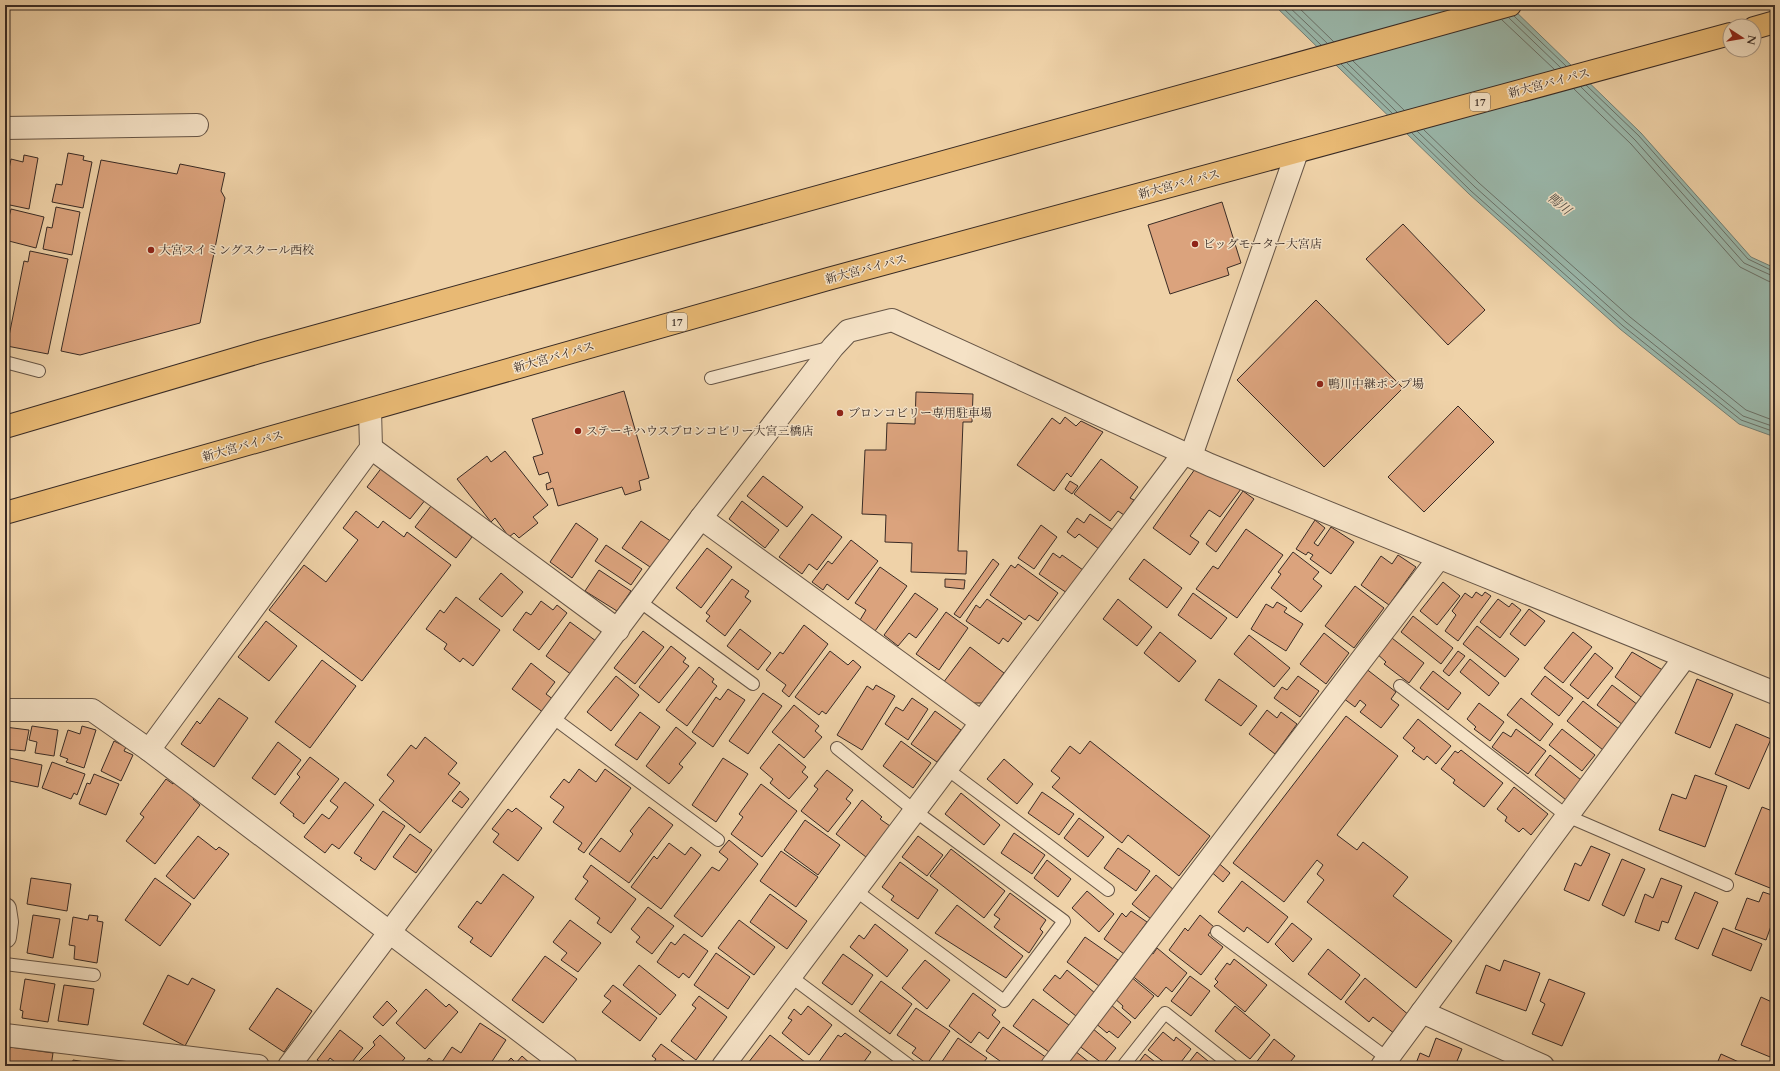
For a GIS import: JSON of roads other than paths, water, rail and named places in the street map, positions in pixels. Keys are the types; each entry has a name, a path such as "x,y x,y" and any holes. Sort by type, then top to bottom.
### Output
{"highway":[{"path":"5,427 259,352 1510,5"},
{"path":"1762,26 1775,22"},
{"name":"新大宮バイパス","path":"5,513 828,279 1722,36"}],"street":[{"path":"5,128 196,126"},
{"path":"723,1066 981,722 1187,454 1297,152"},
{"path":"288,1066 391,932 701,518 833,347 848,331 892,320 1187,454 1439,558 1775,693"},
{"path":"149,750 371,448 370,410"},
{"path":"371,448 618,630"},
{"path":"701,518 981,722"},
{"path":"1052,1066 1439,558"},
{"path":"1384,1062 1685,657"},
{"path":"5,710 92,710 149,750 566,1066"},
{"path":"1422,1012 1543,1066"},
{"path":"5,1036 258,1066"}],"lane":[{"path":"712,378 833,347"},
{"path":"5,362 39,371"},
{"path":"639,600 753,684"},
{"path":"1400,686 1567,816 1727,885"},
{"path":"552,717 718,840"},
{"path":"837,748 915,811 1064,921 1004,1001 855,890"},
{"path":"946,769 1108,890"},
{"path":"1217,932 1384,1062"},
{"path":"5,964 94,975"},
{"path":"790,976 910,1066"},
{"path":"1123,1066 1165,1013 1232,1066"}],"water":[{"name":"鴨川","path":"1274,5 1509,5 1641,133 1751,257 1775,268 1775,437 1739,424 1620,329 1469,194"}],"place":[{"name":"ビッグモーター大宮店","path":"1195,244"},
{"name":"大宮スイミングスクール西校","path":"151,250"},
{"name":"鴨川中継ポンプ場","path":"1320,384"},
{"name":"ブロンコビリー専用駐車場","path":"840,413"},
{"name":"ステーキハウスブロンコビリー大宮三橋店","path":"578,431"}]}
